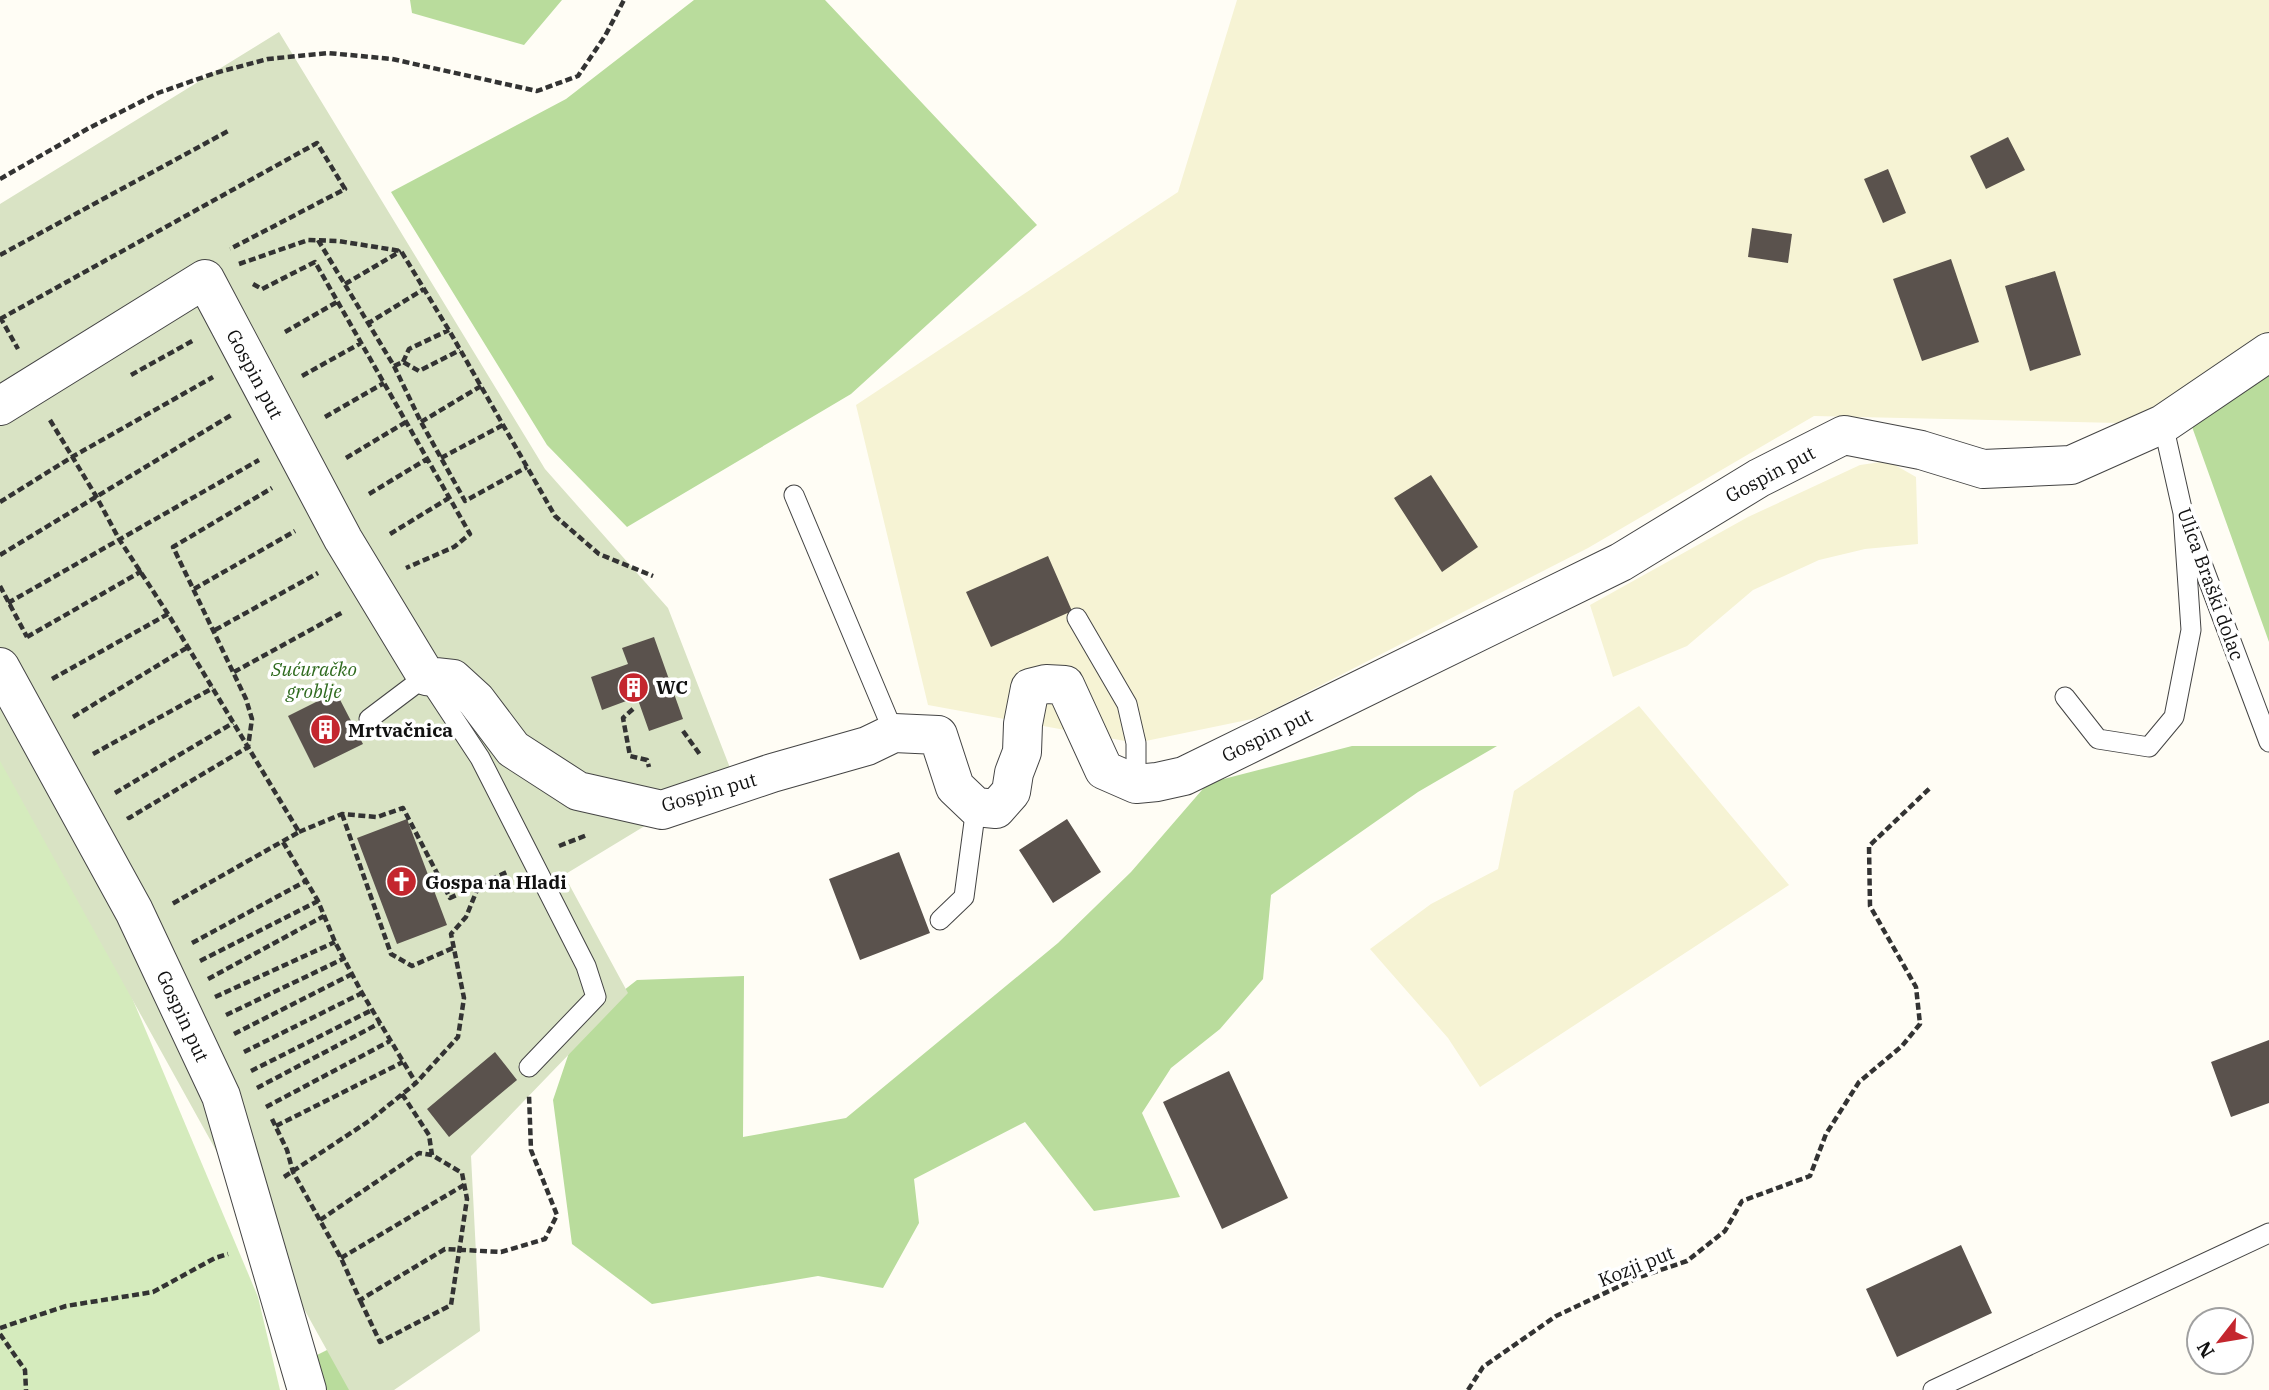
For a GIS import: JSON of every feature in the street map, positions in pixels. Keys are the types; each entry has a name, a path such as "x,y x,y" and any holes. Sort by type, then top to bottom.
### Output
{"street":[{"path":"0,406 216,274"},
{"name":"Gospin put","path":"216,274 343,540 359,596 426,677 453,679 476,700 513,749 578,791 662,810 772,773 867,746 894,733 938,735 955,787 976,807"},
{"name":"Gospin put","path":"1136,784 1184,776 1621,562 1759,478 1844,435 1921,450 1983,469 2071,465 2163,424 2269,352"},
{"name":"Gospin put","path":"0,667 134,911 221,1096 307,1390"},
{"path":"976,807 996,809 1011,792 1021,752 1030,688 1046,684 1065,685 1104,771 1136,784"}],"lane":[{"name":"Ulica Braški dolac","path":"2163,424 2183,513 2269,742"},
{"path":"794,495 894,733"},
{"path":"2065,697 2098,739 2149,747 2174,718 2191,630 2183,513"},
{"path":"1077,618 1127,704 1136,743 1136,784"},
{"path":"369,719 426,677"},
{"name":"Gospin put","path":"426,677 480,758 586,966 596,997 529,1067"},
{"path":"940,920 964,897 976,807"},
{"path":"1933,1390 2269,1233"}],"path":[{"path":"0,179 89,128 158,93 268,59 328,53 392,59 537,91 578,76 605,36 624,0"},
{"path":"0,255 230,130"},
{"path":"0,319 317,143 345,189 224,253 216,274"},
{"path":"216,274 308,240 338,241 401,251 555,516 599,554 653,576"},
{"path":"318,240 394,366 421,422 465,501 527,467"},
{"path":"345,284 401,251"},
{"path":"216,274 262,289 315,262 470,534 454,547 359,596 234,672"},
{"path":"367,324 424,289"},
{"path":"285,332 338,302"},
{"path":"394,366 403,362 409,349 449,330"},
{"path":"122,380 195,339"},
{"path":"302,376 361,343"},
{"path":"403,362 419,370 460,350"},
{"path":"0,502 72,457 216,375"},
{"path":"325,417 384,383"},
{"path":"421,422 481,386"},
{"path":"0,555 235,412"},
{"path":"62,413 50,420 119,539 142,571 299,832"},
{"path":"346,458 406,422"},
{"path":"441,458 503,425"},
{"path":"0,586 8,603 265,457"},
{"path":"369,494 427,459"},
{"path":"248,747 252,719 234,672 173,547 274,487"},
{"path":"390,534 449,498"},
{"path":"194,589 296,530"},
{"path":"215,631 324,570"},
{"path":"27,637 142,571"},
{"path":"51,679 168,614"},
{"path":"72,717 188,648"},
{"path":"93,754 213,688"},
{"path":"633,709 623,718 630,756 647,760 662,810"},
{"path":"115,793 233,723"},
{"path":"129,818 248,747"},
{"name":"Kozji put","path":"1468,1390 1483,1367 1556,1316 1637,1278 1687,1261 1725,1231 1742,1201 1810,1176 1826,1133 1859,1082 1902,1046 1920,1024 1916,987 1870,906 1869,845 1931,787"},
{"path":"174,916 170,906 299,832 342,814 377,817 403,808 450,898 599,831"},
{"path":"342,814 391,954 412,965 453,948"},
{"path":"283,842 318,901 335,942 362,993 416,1083"},
{"path":"188,945 306,881"},
{"path":"250,1197 369,1121 416,1083 458,1037 464,998 451,934 466,917 479,885"},
{"path":"197,962 318,901"},
{"path":"205,981 324,916"},
{"path":"184,935 287,1150 293,1172 341,1258 380,1342 451,1305 467,1199 462,1173 432,1155 419,1153 320,1220"},
{"path":"215,997 335,942"},
{"path":"223,1016 345,958"},
{"path":"232,1035 352,974"},
{"path":"241,1053 362,993"},
{"path":"250,1072 372,1010"},
{"path":"257,1088 380,1023"},
{"path":"266,1107 390,1041"},
{"path":"275,1126 403,1062"},
{"path":"360,1300 444,1250 501,1252 545,1239 556,1215 531,1150 529,1067"},
{"path":"402,1094 429,1135 432,1155"},
{"path":"341,1258 464,1185"},
{"path":"0,1328 66,1306 153,1292 215,1258 263,1244"},
{"path":"0,1334 25,1370 26,1390"}],"shaded area":[{"path":"1237,0 2269,0 2269,345 2163,424 1814,416 1588,548 1257,718 1136,743 928,705 856,405 1178,192"},
{"path":"1888,461 1916,477 1918,544 1865,549 1819,560 1753,590 1687,646 1613,677 1590,605 1748,517 1860,465"},
{"path":"1639,706 1789,885 1480,1087 1448,1038 1370,949 1431,904 1498,869 1514,791"}],"green space":[{"path":"410,0 562,0 524,45 412,13"},
{"path":"694,0 825,0 1037,225 851,394 627,527 547,445 391,192 566,99"},
{"name":"Sućuračko groblje","path":"279,32 545,469 668,608 732,773 564,875 628,993 471,1156 480,1331 394,1390 349,1390 0,761 0,204"},
{"path":"2269,344 2269,642 2181,396"},
{"path":"1352,746 1497,746 1418,792 1271,895 1263,979 1220,1029 1171,1068 1142,1113 1180,1197 1094,1211 1025,1122 914,1179 919,1223 883,1288 818,1276 652,1304 572,1244 553,1100 578,1026 637,980 744,976 743,1137 846,1118 1058,943 1131,872 1208,783"},
{"path":"0,753 114,955 258,1297 280,1390 0,1390"},
{"path":"337,1345 354,1390 310,1390 303,1362"}],"building":[{"path":"2008,137 2025,170 1986,189 1970,156"},
{"path":"1888,169 1906,213 1883,223 1864,179"},
{"path":"1752,228 1792,234 1788,263 1748,257"},
{"path":"1951,259 1979,342 1922,361 1893,279"},
{"path":"2055,271 2081,355 2030,371 2005,286"},
{"path":"1431,475 1478,547 1442,572 1394,498"},
{"path":"1048,556 1072,611 991,647 966,592"},
{"name":"WC","path":"654,637 683,719 649,731 637,697 602,710 591,677 628,664 622,648"},
{"name":"Mrtvačnica","path":"336,692 363,744 314,768 288,716"},
{"name":"Gospa na Hladi","path":"407,819 447,925 397,944 357,838"},
{"path":"1067,819 1101,872 1053,903 1019,850"},
{"path":"899,852 930,933 860,960 829,879"},
{"path":"2269,1040 2269,1103 2231,1117 2211,1062"},
{"path":"495,1052 517,1080 449,1137 427,1109"},
{"path":"1229,1071 1288,1198 1222,1229 1163,1102"},
{"path":"1961,1245 1992,1313 1897,1357 1866,1289"}],"place":[{"name":"WC","path":"633,687"},
{"name":"Mrtvačnica","path":"325,730"},
{"name":"Gospa na Hladi","path":"402,882"}]}
